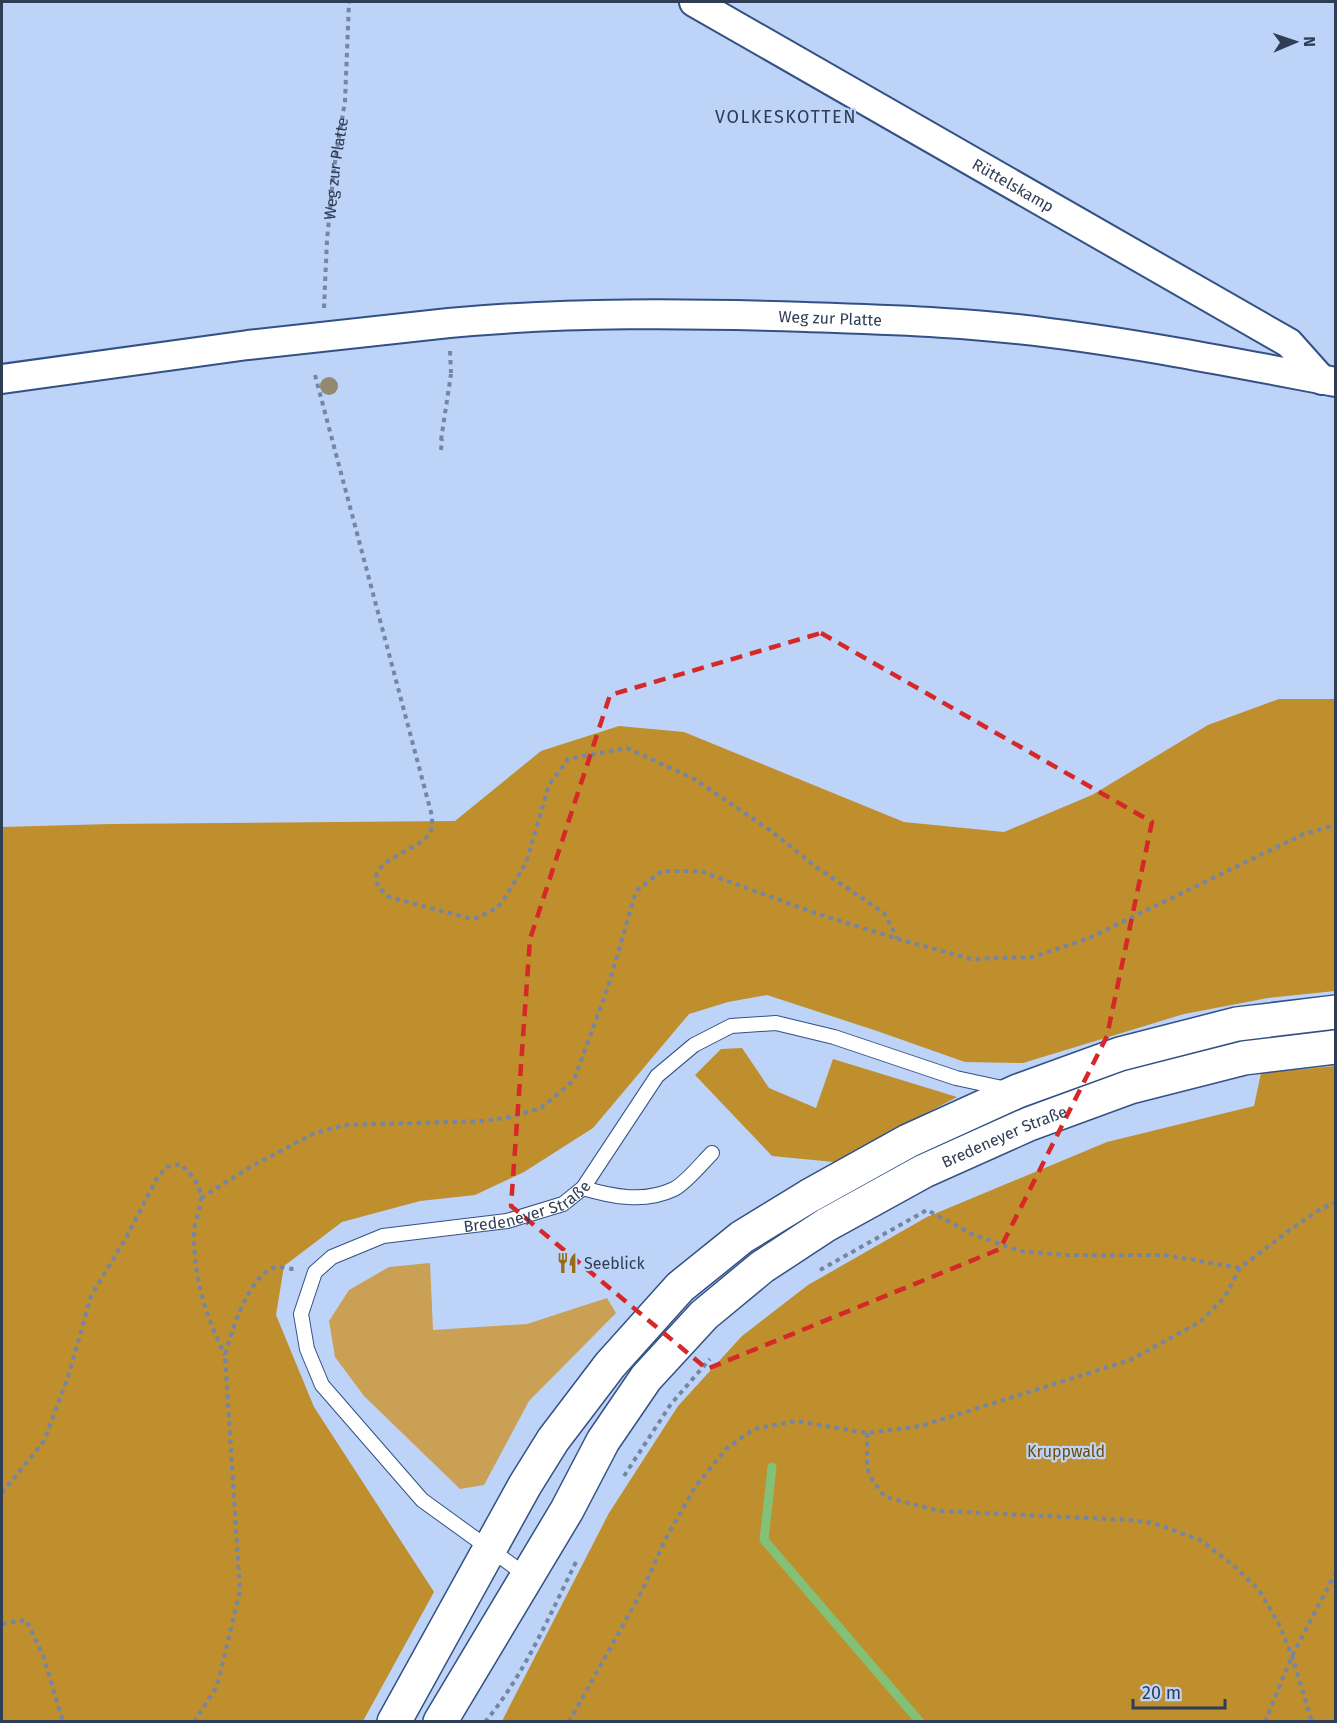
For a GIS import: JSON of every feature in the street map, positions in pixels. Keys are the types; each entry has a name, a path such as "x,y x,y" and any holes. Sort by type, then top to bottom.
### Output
{"main road":[{"path":"394,1722 525,1485 553,1440 610,1365 680,1287 742,1237 808,1196 908,1141 1018,1091 1120,1054 1237,1024 1335,1012"},
{"name":"Bredeneyer Straße","path":"440,1722 567,1510 603,1441 646,1378 704,1315 762,1268 826,1225 924,1171 1029,1124 1130,1087 1244,1058 1335,1047"}],"street":[{"name":"Rüttelskamp","path":"694,2 1288,343 1329,381"},
{"name":"Weg zur Platte","path":"2,380 248,345 482,320 680,313 943,323 1050,333 1177,353 1329,381"}],"lane":[{"name":"Bredeneyer Straße","path":"315,1272 332,1257 383,1236 507,1221 563,1204 583,1188 657,1076 694,1045 730,1026 776,1023 834,1037 956,1078 1018,1091"},
{"path":"583,1188 606,1195 641,1198 676,1188 712,1153"},
{"path":"315,1272 301,1314 307,1349 322,1385 422,1500 527,1576"}],"path":[{"name":"Weg zur Platte","path":"323,337 327,240 334,168 345,101 349,2"},
{"path":"441,450 451,374"},
{"path":"315,375 432,816 432,827 428,836 380,868 377,884 381,891 389,897 468,918 487,915 502,903 526,863 549,785 568,759 627,748 694,779 771,831 816,867 884,914 898,939"},
{"path":"201,1198 259,1162 315,1133 344,1125 483,1121 510,1118 541,1108 573,1080 608,987 636,891 662,871 700,871 815,913 971,959 1033,957 1087,939 1304,834 1335,825"},
{"path":"2,1493 44,1440 69,1374 91,1296 126,1238 158,1176 167,1167 180,1164 192,1174 201,1198 194,1228 200,1293 210,1325 225,1355"},
{"path":"568,1722 643,1588 665,1540 695,1487 726,1449 754,1429 796,1421 867,1433 921,1426 1130,1360 1200,1322 1224,1298 1240,1268 1291,1229 1319,1210 1335,1203"},
{"path":"816,1273 927,1210 972,1234 1019,1251 1064,1255 1164,1255 1240,1268"},
{"path":"194,1722 217,1686 240,1591 225,1355 233,1327 259,1277 276,1267 315,1272"},
{"path":"619,1484 671,1404 713,1356"},
{"path":"867,1433 867,1468 885,1497 940,1511 1153,1523 1200,1540 1233,1565 1259,1590 1279,1624 1292,1656 1312,1722"},
{"path":"485,1722 498,1706 533,1648 579,1556"},
{"path":"1265,1722 1292,1656 1335,1572"},
{"path":"2,1624 26,1620 43,1655 63,1722"}],"highlighted area":[{"path":"821,633 1152,822 1107,1036 1000,1249 707,1369 511,1206 530,939 610,695"}],"shaded area":[{"path":"430,1263 433,1330 527,1324 607,1298 616,1313 529,1401 484,1485 460,1489 364,1396 335,1357 329,1321 349,1290 389,1267"}],"green space":[{"path":"1279,699 1335,699 1335,991 1268,998 1184,1014 1023,1063 965,1062 767,995 728,1002 689,1014 593,1128 524,1172 475,1195 420,1201 342,1222 284,1266 276,1315 314,1407 434,1592 363,1721 2,1721 2,827 455,821 541,751 619,726 684,732 904,822 1004,832 1092,795 1208,725"},
{"path":"742,1048 769,1088 816,1108 833,1059 957,1097 834,1162 772,1156 695,1075 721,1049"},
{"name":"Kruppwald","path":"1335,1066 1335,1721 502,1721 609,1513 678,1406 742,1336 808,1285 927,1217 1107,1142 1254,1106 1261,1073"}],"waterway":[{"path":"772,1467 764,1540 920,1722"}],"place":[{"name":"Seeblick","path":"567,1263"}],"district":[{"name":"VOLKESKOTTEN","path":"786,117"}]}
